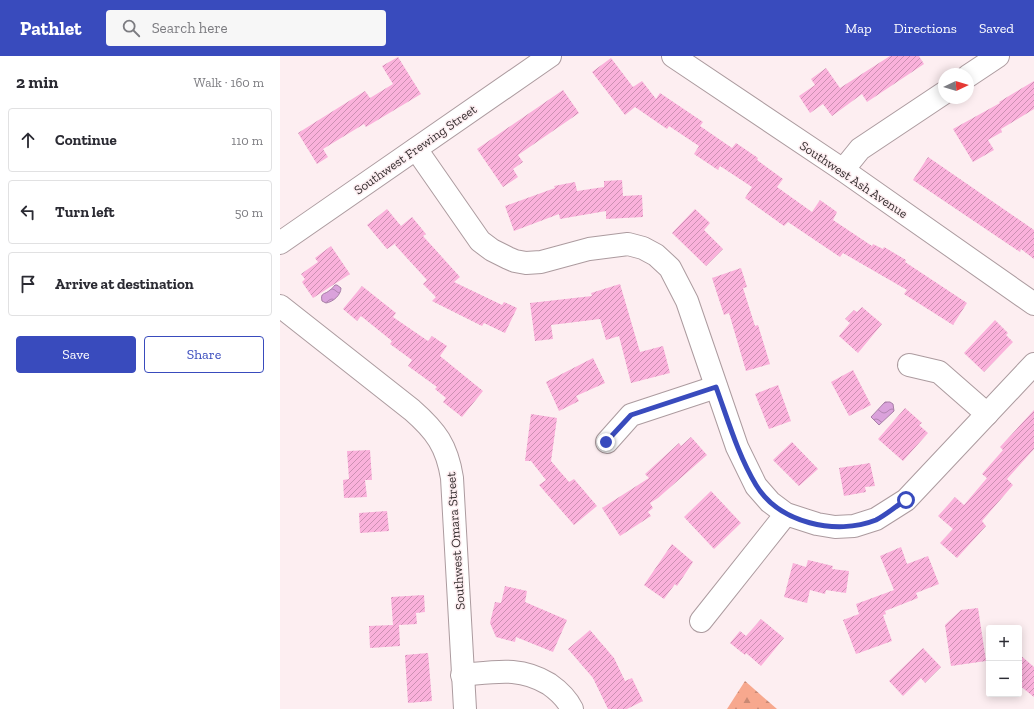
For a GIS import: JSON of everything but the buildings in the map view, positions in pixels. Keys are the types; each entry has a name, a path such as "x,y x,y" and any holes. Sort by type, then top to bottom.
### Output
{"street":[{"name":"Southwest Frewing Street","path":"280,243 550,56"},
{"name":"Southwest Ash Avenue","path":"673,56 843,170 1034,304"},
{"path":"974,72 998,56"},
{"path":"843,170 860,150 938,96"},
{"path":"416,149 480,241 492,250 515,262 541,262 589,249 628,244 642,248 656,255 670,268 687,301 738,447 756,486 770,502 786,514 817,524 835,527 854,526 876,519 906,500 1034,364"},
{"name":"Southwest Omara Street","path":"280,306 426,422 443,446 449,462 452,478 465,709"},
{"path":"909,366 939,372 988,414"},
{"path":"606,442 631,415 716,387"},
{"path":"701,621 786,514"},
{"path":"462,675 509,671 530,674 552,686 562,694 572,709"}],"green space":[{"path":"745,681 777,709 727,709"}],"water":[{"path":"335,285 341,288 338,296 334,300 326,303 322,301 322,295 331,290"},
{"path":"885,402 890,402 893,404 894,411 879,425 871,417"}],"route":[{"path":"606,442 631,415 716,387 738,447 756,486 770,502 786,514 817,524 835,527 854,526 876,519 906,500"}]}
